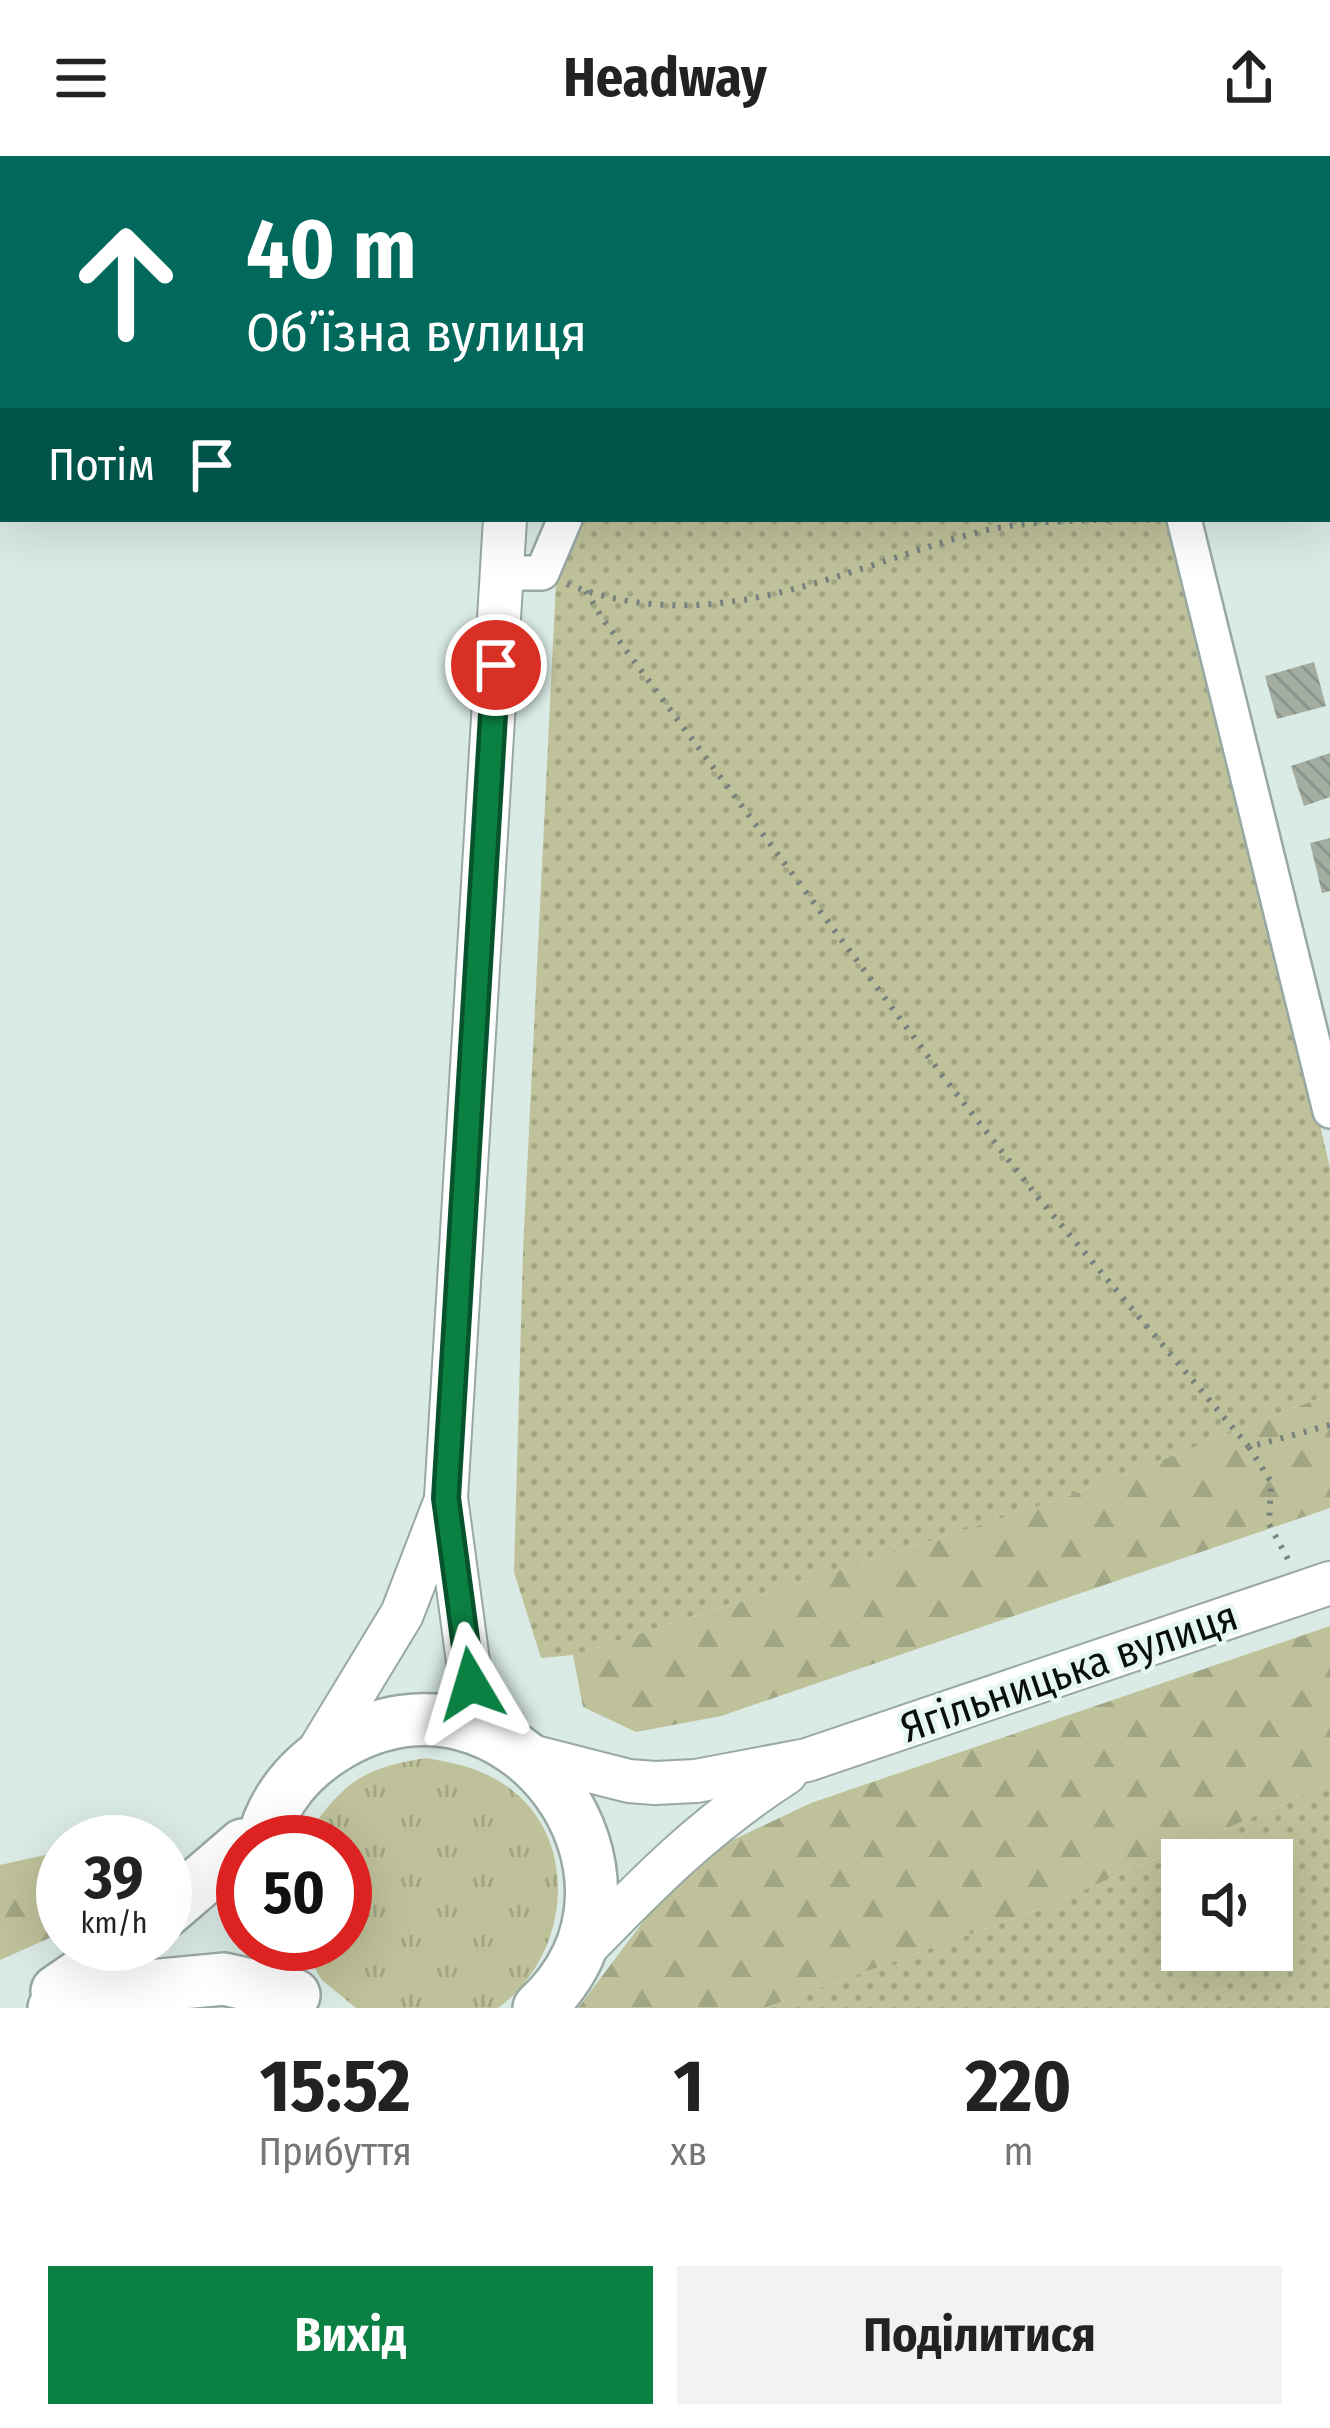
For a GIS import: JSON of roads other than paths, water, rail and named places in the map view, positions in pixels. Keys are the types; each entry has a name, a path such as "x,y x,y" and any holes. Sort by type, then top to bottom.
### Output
{"highway":[{"path":"269,1815 287,1787 314,1759 363,1730 420,1719 477,1728 527,1755 565,1797 586,1848 591,1903 576,1958 539,2008"},
{"path":"192,1890 216,1870"},
{"path":"31,2008 86,1971"},
{"path":"282,1971 300,2001"},
{"path":"54,2008 119,1989 224,1979 300,2001"}],"main road":[{"path":"477,1728 446,1498 522,573 506,522"},
{"path":"314,1759 402,1614 446,1498"},
{"name":"Ягільницька вулиця","path":"807,1760 1316,1588"},
{"path":"527,1755 628,1781 655,1783 696,1781 807,1760"},
{"path":"576,1958 707,1827 807,1760"}],"street":[{"path":"522,573 563,522"},
{"path":"1185,522 1330,1111"}]}
